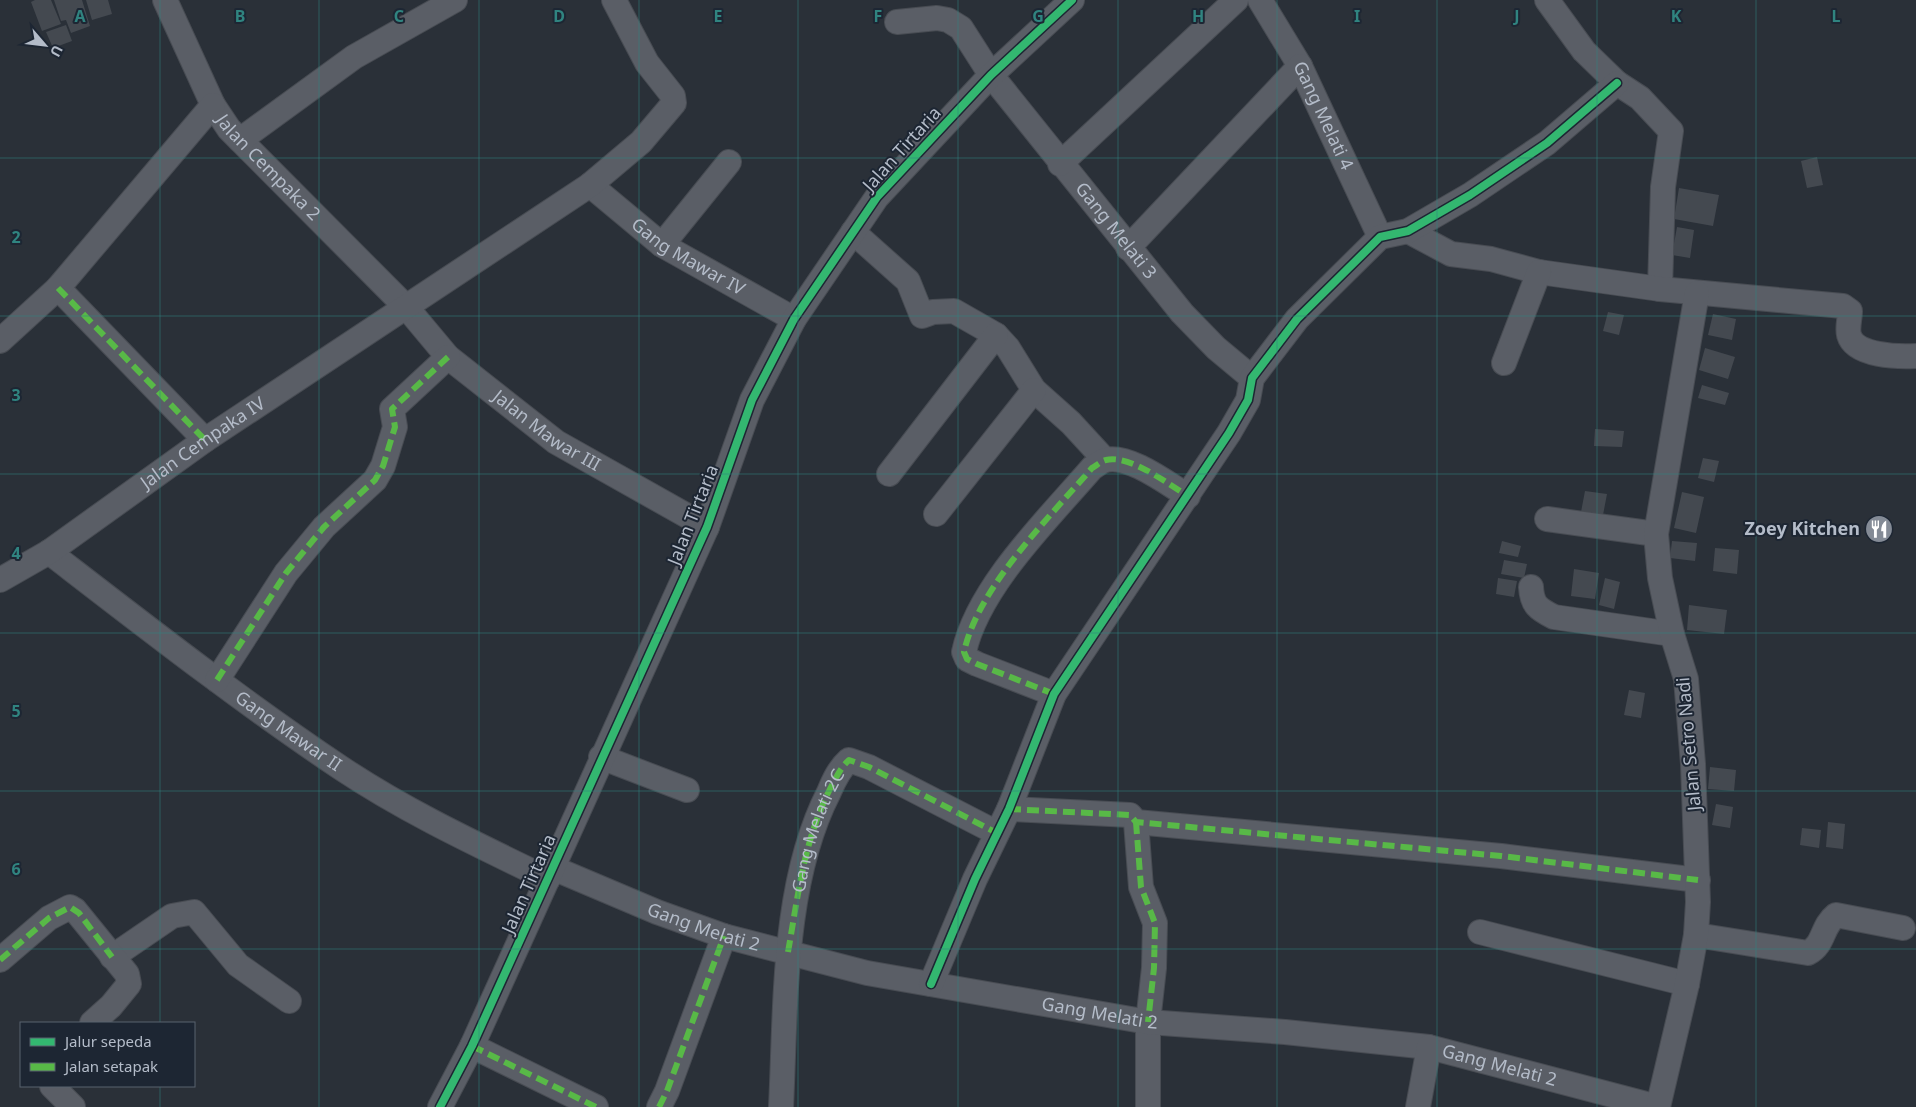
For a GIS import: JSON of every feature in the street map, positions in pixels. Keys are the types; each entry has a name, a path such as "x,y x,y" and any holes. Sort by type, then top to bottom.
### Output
{"street":[{"name":"Jalan Cempaka 2","path":"165,0 212,105 220,117 240,140 406,308"},
{"path":"240,140 354,57 455,0"},
{"name":"Jalan Cempaka IV","path":"0,580 49,552 205,440 590,185 640,142 674,103 673,96 647,63 614,0"},
{"name":"Jalan Tirtaria","path":"440,1107 472,1046 601,757 707,527 752,400 794,319 876,197 991,75 1072,0"},
{"path":"1060,164 1236,0"},
{"path":"1548,0 1584,51 1617,83 1640,98 1671,131 1662,187 1660,289"},
{"name":"Gang Melati 4","path":"1266,2 1300,66 1380,236"},
{"name":"Gang Melati 3","path":"897,22 937,18 951,22 961,28 991,75 1060,164 1182,313 1216,348 1252,378"},
{"path":"1128,248 1300,66"},
{"path":"931,984 975,879 1009,809 1054,694 1229,433 1248,400 1252,378 1297,319 1380,236 1408,231 1470,195 1547,142 1617,83"},
{"path":"0,341 58,288 212,105"},
{"path":"662,245 729,162"},
{"name":"Gang Mawar IV","path":"590,185 662,245 794,319"},
{"path":"1408,231 1451,254 1491,259 1539,272 1660,289 1843,306 1850,311 1849,334 1853,342 1858,346 1895,357 1916,356"},
{"path":"853,232 908,281 922,316 933,312 954,311 996,335 1008,348 1034,390 1071,423 1105,460"},
{"path":"1504,363 1539,272"},
{"path":"58,288 205,440"},
{"name":"Jalan Setro Nadi","path":"1658,1107 1687,984 1696,935 1698,880 1693,764 1686,679 1672,634 1660,578 1656,534 1697,293"},
{"name":"Jalan Mawar III","path":"406,308 448,357 556,442 707,527"},
{"path":"889,474 996,335"},
{"path":"217,680 286,573 324,527 375,480 383,466 395,427 392,410 448,357"},
{"path":"936,514 1034,390"},
{"path":"1054,694 967,659 964,652 974,620 1006,569 1092,468 1105,460 1116,459 1134,464 1188,496"},
{"path":"1547,519 1656,534"},
{"name":"Gang Mawar II","path":"49,552 217,680 350,774 439,826 550,874"},
{"path":"1531,587 1531,598 1537,608 1554,617 1672,634"},
{"path":"601,757 687,790"},
{"name":"Gang Melati 2C","path":"788,952 803,861 821,806 842,766 849,760 869,767 997,833"},
{"path":"1009,809 1130,815 1136,822 1141,887 1155,923 1154,968 1148,1022 1148,1107"},
{"path":"1136,822 1500,856 1698,880"},
{"name":"Gang Melati 2","path":"550,874 724,936 867,973 1148,1022 1285,1032 1429,1047 1658,1107"},
{"path":"0,960 49,918 70,907 79,913 112,958 127,974 129,984 111,1006 93,1022"},
{"path":"112,958 172,916 194,912 238,965 289,1001"},
{"path":"1696,935 1808,953 1818,948 1827,922 1836,915 1903,928"},
{"path":"1480,932 1687,984"},
{"path":"663,1099 724,936"},
{"path":"781,1107 788,952"},
{"path":"472,1046 596,1107"},
{"path":"1418,1107 1429,1047"},
{"path":"53,1087 73,1107"}],"building":[{"path":"35,0 51,0 61,24 42,31 31,2"},
{"path":"54,0 82,0 90,26 71,33 66,20 61,21"},
{"path":"86,0 108,0 112,14 92,20"},
{"path":"66,25 72,41 53,48 46,32"},
{"path":"1817,157 1823,185 1807,188 1801,161"},
{"path":"1679,188 1719,195 1713,226 1674,219"},
{"path":"1677,227 1694,230 1690,258 1672,255"},
{"path":"1608,312 1624,315 1619,335 1603,331"},
{"path":"1713,314 1736,319 1732,340 1708,335"},
{"path":"1705,348 1735,357 1728,379 1699,370"},
{"path":"1702,385 1729,393 1725,405 1698,398"},
{"path":"1595,429 1624,431 1622,447 1594,446"},
{"path":"1703,458 1719,461 1714,482 1698,478"},
{"path":"1585,491 1607,494 1603,515 1581,512"},
{"path":"1682,492 1704,497 1696,533 1674,528"},
{"path":"1502,541 1521,546 1518,557 1499,553"},
{"path":"1672,541 1697,543 1695,561 1670,558"},
{"path":"1715,548 1739,550 1737,574 1713,571"},
{"path":"1504,560 1527,564 1524,578 1501,574"},
{"path":"1574,569 1599,573 1595,599 1571,596"},
{"path":"1498,578 1517,581 1514,597 1496,594"},
{"path":"1605,578 1620,582 1614,609 1599,605"},
{"path":"1689,605 1727,610 1724,634 1687,630"},
{"path":"1629,690 1645,693 1641,718 1624,715"},
{"path":"1710,767 1736,770 1734,791 1708,789"},
{"path":"1716,804 1733,807 1730,828 1712,825"},
{"path":"1828,822 1845,824 1843,849 1826,847"},
{"path":"1802,828 1821,830 1819,848 1800,845"}],"marked path":[{"path":"58,288 205,440"},
{"path":"217,680 286,573 324,527 375,480 383,466 395,427 392,409 448,357"},
{"path":"1054,694 967,659 964,652 972,627 999,578 1036,531 1092,468 1104,461 1115,459 1126,461 1148,471 1188,496"},
{"path":"788,952 803,869 814,828 830,789 849,760 869,767 997,833"},
{"path":"1009,809 1130,815 1136,822 1501,856 1698,880"},
{"path":"1136,822 1141,887 1155,923 1154,968 1148,1022"},
{"path":"0,960 49,918 70,907 79,913 112,957"},
{"path":"659,1107 667,1091 724,936"},
{"path":"472,1046 596,1107"}],"cycle path":[{"path":"440,1107 472,1046 707,527 752,400 794,319 877,197 991,75 1072,0"},
{"path":"931,984 975,879 1009,809 1054,694 1229,433 1248,400 1252,378 1297,319 1380,237 1408,231 1470,195 1547,143 1617,83"}],"place":[{"name":"Zoey Kitchen","path":"1879,529"}]}
